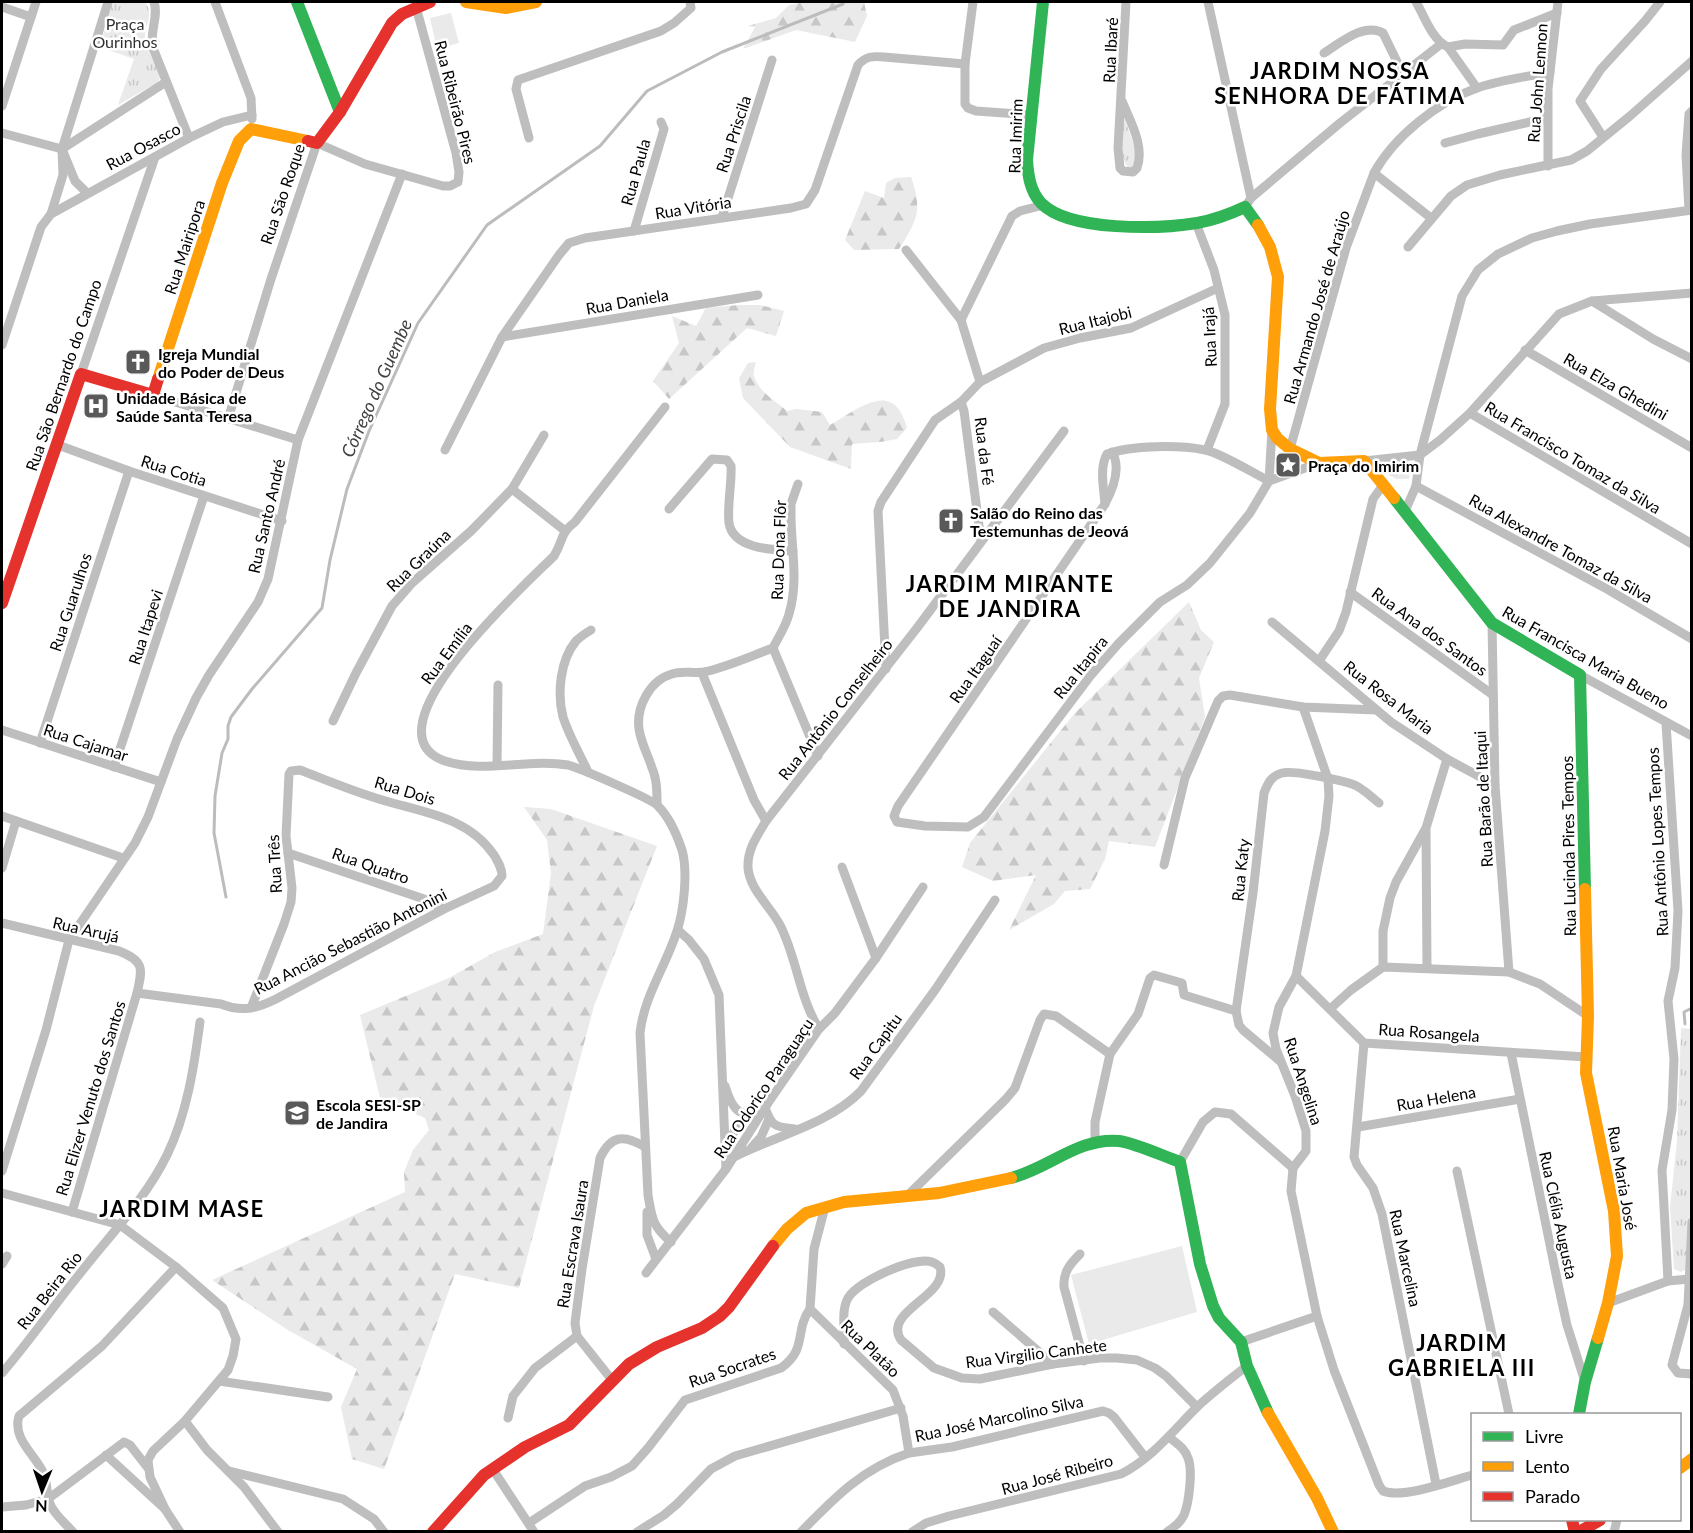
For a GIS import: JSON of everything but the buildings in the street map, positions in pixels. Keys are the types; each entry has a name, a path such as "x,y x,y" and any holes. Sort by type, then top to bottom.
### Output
{"street":[{"path":"2,106 6,75 36,2"},
{"path":"2,345 41,227 51,214 63,175 62,149 108,2"},
{"path":"154,2 156,12 151,39 189,138"},
{"name":"Rua Mairipora","path":"153,394 222,183 239,141 250,129 251,98 215,2"},
{"path":"297,2 340,112"},
{"name":"Rua São Roque","path":"228,418 271,279 317,143 340,112 392,23 402,14 430,2"},
{"path":"466,2 506,8 536,2"},
{"path":"529,138 516,89 518,80 661,31 691,8 690,2"},
{"path":"973,2 965,64 963,97 965,104 976,111 1030,115"},
{"name":"Rua Imirim","path":"1043,2 1030,115 1028,178 1034,192 1044,205"},
{"name":"Rua Ibaré","path":"1122,101 1138,143 1137,168 1133,172 1123,171 1119,161 1126,2"},
{"path":"1208,2 1248,203 1275,258 1278,277 1270,409 1272,430 1290,450 1319,463"},
{"path":"1416,2 1445,46 1477,88"},
{"name":"Rua John Lennon","path":"1548,166 1547,118 1558,2"},
{"path":"1603,137 1580,101 1601,69 1645,21 1659,2"},
{"path":"2,7 31,17"},
{"name":"Rua Ribeirão Pires","path":"402,174 443,186 455,184 459,178 456,153 416,8"},
{"path":"961,320 1011,216 1044,205 1075,220 1144,227 1196,223 1229,215 1248,203 1340,123 1403,74 1445,46 1503,45 1514,30 1557,13"},
{"path":"1324,53 1351,36 1370,30 1380,31 1403,74"},
{"name":"Rua Vitória","path":"445,450 502,337 569,243 576,240 806,204 811,198 858,66 864,59 872,56 965,64"},
{"name":"Rua Priscila","path":"722,217 772,60"},
{"path":"1408,247 1451,196 1467,185 1500,175 1571,160 1603,137 1692,61"},
{"name":"Rua Armando José de Araújo","path":"1290,450 1346,248 1374,174 1384,155 1429,115 1453,99 1477,88 1550,72"},
{"path":"2,133 62,149 166,82"},
{"path":"1405,512 1416,486 1420,455 1462,296 1478,270 1498,254 1532,238 1549,233 1590,224 1690,210 1686,154 1689,114 1692,111"},
{"name":"Rua Osasco","path":"51,214 189,138 224,122 252,115"},
{"path":"1445,143 1547,118"},
{"name":"Rua Paula","path":"634,231 663,129 662,122"},
{"path":"250,129 317,143 365,164 402,174"},
{"path":"62,149 75,181 87,193"},
{"name":"Rua São Bernardo do Campo","path":"2,603 155,157"},
{"name":"Rua Santo André","path":"2,1171 46,1030 69,940 140,834 177,739 196,698 258,602 268,579 298,440 402,174"},
{"path":"1374,174 1431,218"},
{"name":"Rua Irajá","path":"1196,223 1226,315 1225,404 1207,450"},
{"path":"906,250 961,320 980,382"},
{"name":"Rua Itajobi","path":"886,669 878,511 881,502 935,420 961,402 980,382 1044,348 1131,328 1218,288"},
{"path":"1269,481 1319,463 1420,455 1470,413 1559,314 1592,301 1692,293"},
{"name":"Rua Daniela","path":"502,337 758,294"},
{"path":"1592,301 1653,339 1692,359"},
{"name":"Rua Elza Ghedini","path":"1525,350 1692,448"},
{"path":"81,374 153,394 298,440"},
{"name":"Rua da Fé","path":"961,402 981,541"},
{"name":"Rua Emília","path":"657,804 588,772 559,765 477,765 443,760 431,753 424,745 421,727 428,702 447,672 476,636 554,556 564,530 575,522 665,407"},
{"name":"Rua Francisco Tomaz da Silva","path":"1470,413 1692,544"},
{"name":"Rua Itapira","path":"897,822 925,826 968,827 984,817 1091,675 1141,619 1160,602 1187,585 1210,563 1250,513 1269,481 1272,430"},
{"name":"Rua Antônio Conselheiro","path":"819,1029 809,1012 790,949 779,924 751,878 748,870 751,848 766,821 886,669 1064,431"},
{"name":"Rua Graúna","path":"333,721 392,606 412,583 471,531 512,489 544,435"},
{"name":"Rua Cotia","path":"58,445 129,471 282,521"},
{"name":"Rua Itaguaí","path":"897,822 894,816 898,806 1106,504 1115,477 1115,458 1112,452 1177,447 1207,450 1269,481"},
{"path":"669,510 712,459 727,460 731,466 729,524 734,534 743,541 759,547 793,551"},
{"name":"Rua Francisca Maria Bueno","path":"1364,461 1492,623 1580,675 1692,736"},
{"name":"Rua Guarulhos","path":"40,743 129,471"},
{"name":"Rua Dona Flôr","path":"773,648 789,616 795,584 791,504 798,484"},
{"path":"1319,661 1339,632 1346,612 1373,499 1383,485"},
{"name":"Rua Alexandre Tomaz da Silva","path":"1416,486 1607,589 1692,639"},
{"path":"512,489 564,530"},
{"name":"Rua Itapevi","path":"114,767 204,496"},
{"name":"Rua Ana dos Santos","path":"1350,592 1493,695"},
{"name":"Rua Rosa Maria","path":"1272,622 1400,728 1447,759 1495,785"},
{"name":"Rua Barão de Itaqui","path":"1492,623 1495,785 1509,972"},
{"path":"588,772 564,717 560,690 568,654 577,641 591,630"},
{"path":"656,1259 647,1235 648,1195 641,1051 642,1019 658,974 678,930 684,892 683,853 677,835 657,804 653,770 639,729 640,710 650,689 670,674 685,671 702,673 773,648 818,756"},
{"path":"702,673 754,800 766,821"},
{"name":"Rua Lucinda Pires Tempos","path":"1580,675 1588,1016"},
{"path":"497,764 498,685"},
{"path":"1164,865 1185,778 1218,701 1223,696 1230,695 1303,707 1376,710"},
{"name":"Rua Angelina","path":"1293,1168 1304,1156 1307,1142 1298,1105 1276,1049 1275,1019 1279,1006 1296,976 1325,831 1329,796 1328,779 1303,707"},
{"name":"Rua Antônio Lopes Tempos","path":"1666,723 1678,911 1675,968 1668,1001 1674,1059 1672,1110 1662,1170 1668,1281"},
{"name":"Rua Cajamar","path":"2,730 161,782"},
{"path":"1383,967 1383,931 1390,898 1396,882 1426,828 1447,759"},
{"name":"Rua Dois","path":"289,783 291,771 300,770 379,799 431,813 459,824 480,839 503,872"},
{"name":"Rua Katy","path":"1236,1011 1253,893 1264,793 1268,782 1275,776 1288,772 1328,779 1353,784 1379,803"},
{"name":"Rua Três","path":"251,1008 291,902 292,888 286,836 289,783"},
{"path":"2,816 123,858"},
{"path":"2,868 16,821"},
{"path":"1426,828 1427,968"},
{"name":"Rua Quatro","path":"288,853 427,900 444,909"},
{"path":"842,867 876,958"},
{"name":"Rua Ancião Sebastião Antonini","path":"137,993 221,1004 234,1009 262,1006 444,909 494,886 501,879 503,872"},
{"name":"Rua Odorico Paraguaçu","path":"646,1273 726,1169 765,1107 819,1029 835,1013 876,958 923,887"},
{"name":"Rua Capitu","path":"734,1157 837,1112 850,1103 935,990 995,900"},
{"name":"Rua Arujá","path":"2,923 132,956 141,969 137,993"},
{"path":"678,930 704,959 719,995 726,1169"},
{"path":"1330,1009 1351,990 1383,967 1427,968 1509,972 1540,984 1588,1016"},
{"path":"1095,1142 1095,1122 1110,1054 1138,1014 1150,978 1157,975 1182,983 1184,995 1236,1011 1239,1025 1243,1030 1283,1063"},
{"name":"Rua Rosangela","path":"1296,976 1364,1043 1586,1057"},
{"name":"Rua Elizer Venuto dos Santos","path":"72,1212 137,993"},
{"path":"906,1197 1015,1088 1044,1014 1056,1016 1110,1054"},
{"name":"Rua Maria José","path":"1578,1413 1608,1303 1617,1256 1617,1236 1608,1181 1588,1088 1586,1057 1588,1016"},
{"name":"Rua Beira Rio","path":"2,1373 151,1185 168,1154 177,1131 194,1065 200,1022"},
{"name":"Rua Marcelina","path":"1364,1043 1354,1157 1378,1200 1436,1484"},
{"name":"Rua Clélia Augusta","path":"1511,1053 1567,1325 1585,1382"},
{"path":"721,1064 731,1104 741,1113 753,1113"},
{"name":"Rua Helena","path":"1358,1127 1520,1099"},
{"path":"725,1148 736,1128 753,1113 765,1107 769,1119 778,1127 795,1129"},
{"path":"1333,1532 1317,1498 1273,1425 1247,1366 1241,1342 1219,1318 1213,1306 1200,1264 1180,1162 1206,1118 1215,1112 1231,1114 1293,1168 1290,1183 1292,1198 1317,1316 1334,1370 1374,1474 1383,1491 1396,1495 1409,1493 1471,1475"},
{"path":"751,1149 769,1119"},
{"name":"Rua Escrava Isaura","path":"577,1336 575,1323 600,1158 613,1140 628,1140 645,1147"},
{"path":"434,1531 492,1468 525,1447 569,1425 629,1364 657,1347 702,1328 720,1316 787,1229 806,1213 844,1202 966,1189 1027,1174 1084,1145 1095,1142 1120,1141 1180,1162"},
{"path":"1457,1171 1509,1413"},
{"path":"2,1193 120,1225 176,1267 224,1308 236,1339 228,1370 185,1421 153,1451 148,1460 150,1477 165,1509 180,1532"},
{"path":"648,1195 652,1220 657,1229 671,1242"},
{"path":"810,1309 814,1250 825,1207"},
{"path":"1692,1222 1688,1305 1672,1365 1678,1373 1692,1374"},
{"path":"1080,1254 1066,1269 1063,1277 1084,1361"},
{"name":"Rua Virgilio Canhete","path":"844,1344 847,1301 853,1291 871,1278 918,1262 932,1262 940,1267 940,1279 934,1288 902,1318 897,1335 934,1368 962,1378 980,1379 1053,1364 1118,1358 1137,1360 1166,1376 1197,1407"},
{"path":"73,1532 50,1505 43,1471 19,1435 16,1425 19,1416 102,1346 176,1267"},
{"path":"1608,1303 1668,1281 1689,1280"},
{"name":"Rua Platão","path":"810,1309 893,1390 901,1408 909,1453"},
{"name":"Rua Socrates","path":"531,1527 585,1486 611,1477 632,1466 685,1400 774,1370 791,1361 799,1346 804,1316 810,1309"},
{"path":"993,1312 1053,1364"},
{"path":"1241,1342 1317,1316"},
{"path":"508,1418 513,1396 535,1368 577,1336 612,1380"},
{"name":"Rua José Ribeiro","path":"912,1532 926,1523 949,1516 1121,1474 1145,1457 1197,1407 1247,1366"},
{"path":"219,1381 328,1397"},
{"path":"641,1530 677,1504 719,1463 735,1456 901,1408"},
{"name":"Rua José Marcolino Silva","path":"909,1453 952,1447 1104,1412 1114,1417 1145,1457"},
{"path":"185,1421 207,1450 244,1487 278,1532"},
{"path":"1167,1532 1184,1516 1190,1471 1186,1453 1168,1437"},
{"path":"2,1507 26,1505 48,1499 121,1443 127,1442 148,1468"},
{"path":"801,1532 844,1489 865,1473 888,1460 909,1453"},
{"path":"106,1455 165,1509"},
{"path":"492,1468 531,1527"},
{"path":"229,1471 343,1499 374,1519 384,1532"},
{"path":"1577,1532 1598,1521"}],"green space":[{"name":"Praça Ourinhos","path":"112,2 145,2 149,12 145,38 160,78 158,82 118,105 134,59 100,47"},
{"path":"805,2 864,2 867,16 855,42 796,30 743,49 755,27 748,26 776,18 789,5"},
{"path":"451,13 459,43 437,49 430,18"},
{"path":"1124,116 1136,152 1135,166 1129,168 1123,151"},
{"path":"911,177 917,198 916,215 899,249 854,250 845,240 865,191 884,198 886,183 895,178"},
{"path":"760,305 784,311 776,336 747,328 669,399 653,381 679,343 672,316 696,326 706,308"},
{"path":"756,362 754,374 759,387 787,411 797,409 822,412 830,425 864,405 874,401 885,401 894,404 901,413 907,428 897,439 852,444 851,469 790,447 743,398 739,378 748,363"},
{"path":"1411,463 1409,479 1396,479 1383,471 1385,467"},
{"path":"1189,602 1201,630 1214,642 1199,678 1205,717 1155,847 1109,841 1105,859 1090,889 1065,891 1054,904 1009,930 1036,875 993,881 962,867 970,843 1074,714"},
{"path":"524,807 551,809 657,846 594,1006 519,1288 455,1274 384,1469 352,1459 341,1407 357,1369 288,1330 212,1280 405,1192 404,1172 413,1150 429,1130 425,1118 380,1098 360,1015 449,978 495,952 543,934 551,873 547,840"},
{"path":"1681,1028 1691,1029 1692,1175 1687,1269 1681,1272 1674,1269 1670,1207 1677,1141"},
{"path":"1182,1246 1197,1312 1089,1344 1071,1275"}],"waterway":[{"name":"Córrego do Guembe","path":"226,897 214,833 215,796 231,717 252,689 322,608 330,560 347,489 369,431 418,323 487,225 600,146 647,91 722,52 843,4"},
{"path":"1685,1024 1684,1012 1692,1008"}],"traffic: fast":[{"path":"297,2 340,112"},
{"path":"1043,2 1027,160 1032,188 1041,203 1054,212 1072,219 1093,224 1139,227 1197,223 1245,207 1258,225"},
{"path":"1394,498 1492,623 1580,675 1585,889"},
{"path":"1011,1178 1025,1174 1077,1149 1104,1141 1126,1142 1180,1162 1200,1264 1213,1306 1219,1318 1241,1342 1247,1366 1268,1413"},
{"path":"1579,1413 1585,1382 1598,1338"}],"traffic: slow":[{"path":"466,2 506,8 536,2"},
{"path":"158,379 222,183 239,141 251,129 308,141"},
{"path":"1258,225 1270,247 1278,277 1270,409 1272,430 1277,438 1290,449 1319,463 1364,461 1394,498"},
{"path":"1585,889 1588,1016 1586,1073 1614,1211 1617,1256 1608,1303 1598,1338"},
{"path":"773,1246 787,1229 806,1213 844,1202 939,1193 1011,1178"},
{"path":"1268,1413 1317,1498 1333,1532"},
{"path":"1681,1467 1692,1459"}],"traffic: jam":[{"path":"308,141 317,143 340,112 392,23 402,14 430,2"},
{"path":"2,603 81,374 153,395 158,379"},
{"path":"433,1532 484,1475 525,1447 569,1425 629,1364 657,1347 702,1328 720,1316 773,1246"},
{"path":"1572,1521 1575,1532"},
{"path":"1579,1532 1598,1521"}],"place":[{"name":"Igreja Mundial do Poder de Deus","path":"138,362"},
{"name":"Unidade Básica de Saúde Santa Teresa","path":"96,406"},
{"name":"Praça do Imirim","path":"1288,465"},
{"name":"Salão do Reino das Testemunhas de Jeová","path":"951,521"},
{"name":"Escola SESI-SP de Jandira","path":"297,1113"}],"district":[{"name":"JARDIM NOSSA SENHORA DE FÁTIMA","path":"1340,82"},
{"name":"JARDIM MIRANTE DE JANDIRA","path":"1010,596"},
{"name":"JARDIM MASE","path":"182,1208"},
{"name":"JARDIM GABRIELA III","path":"1462,1354"}]}
